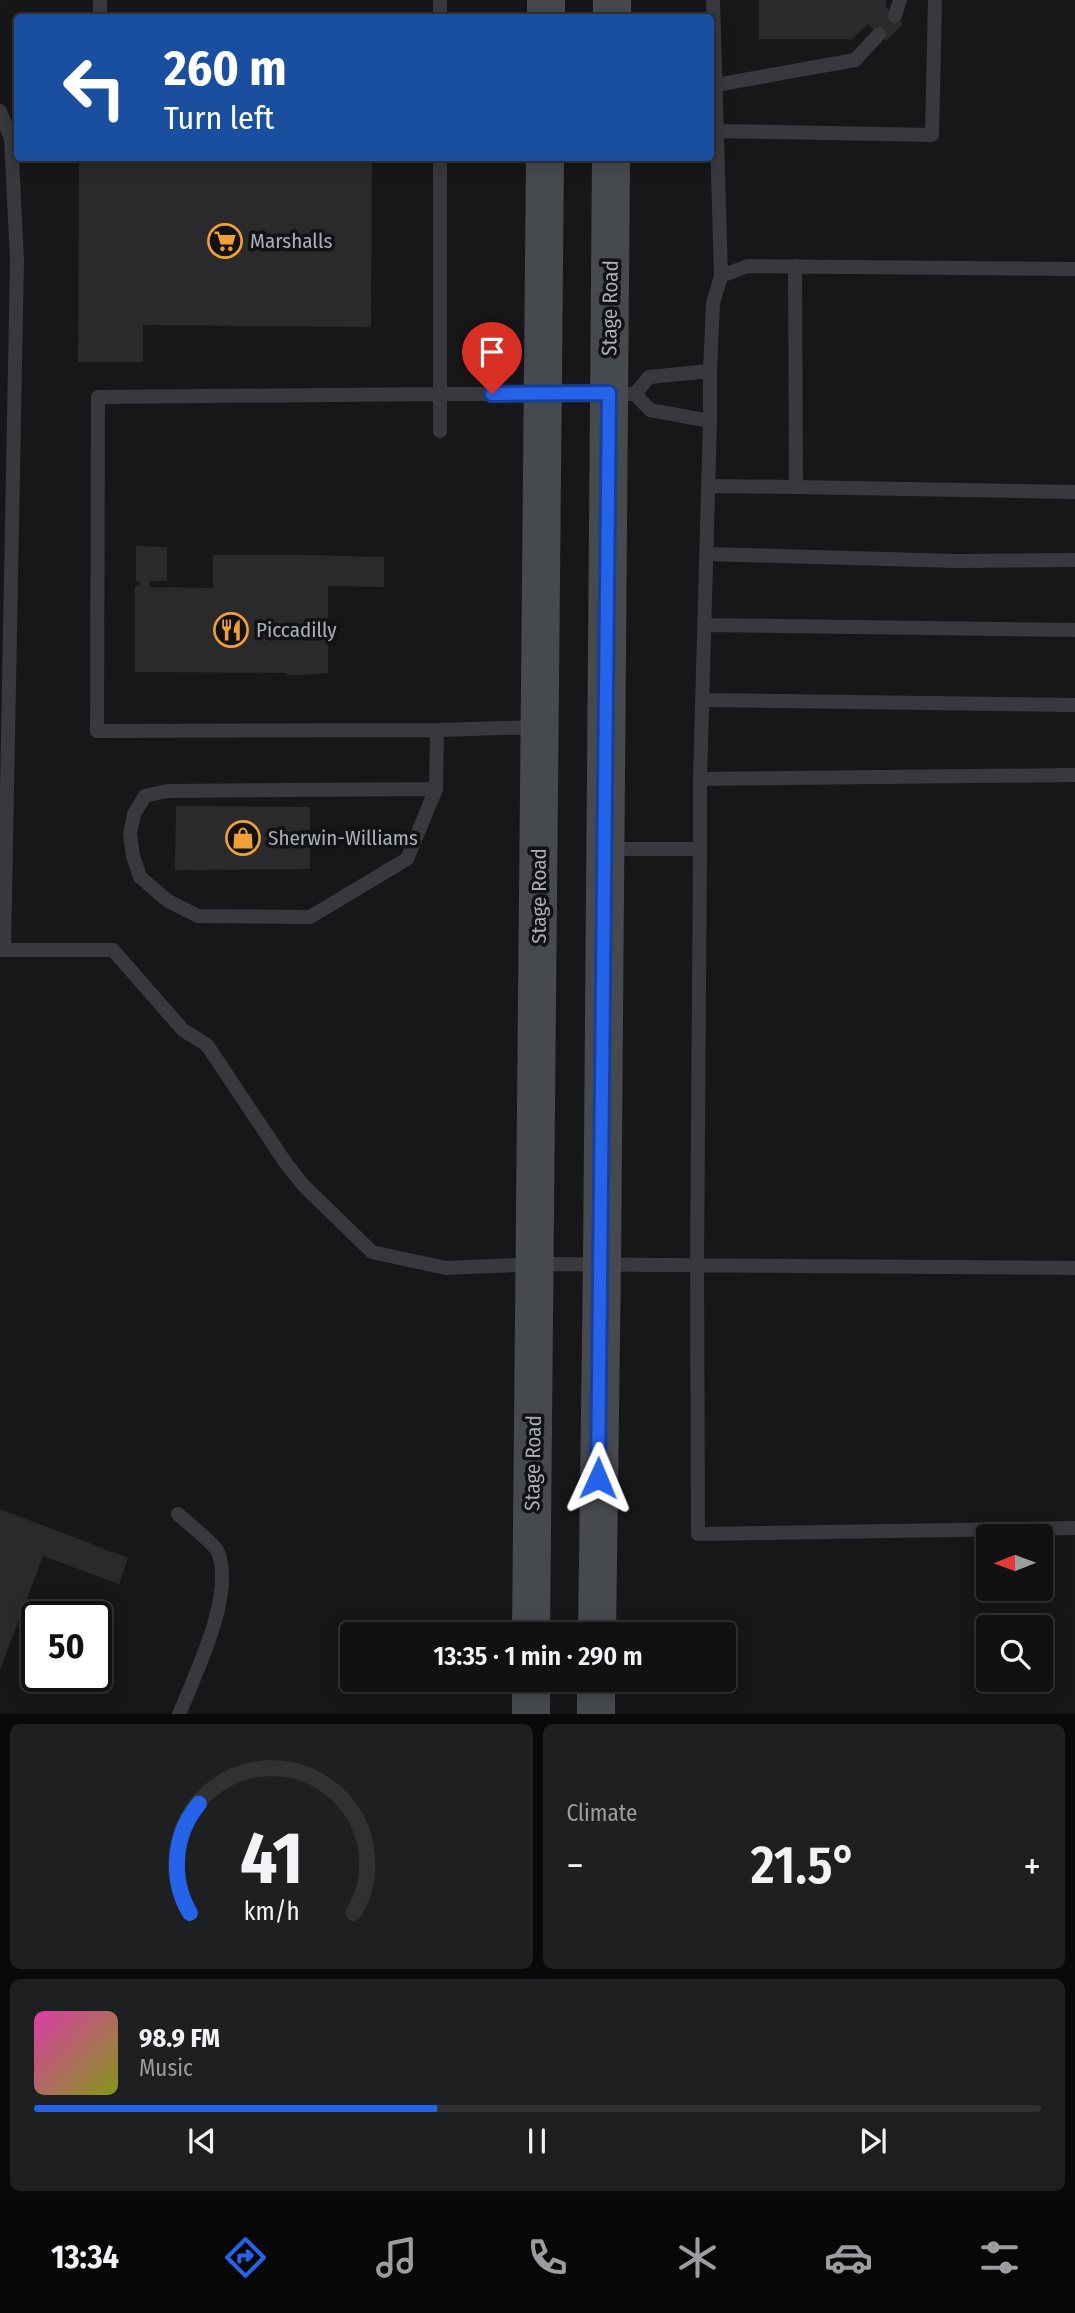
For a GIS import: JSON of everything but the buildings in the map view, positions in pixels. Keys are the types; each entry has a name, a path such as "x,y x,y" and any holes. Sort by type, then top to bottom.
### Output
{"main road":[{"name":"Stage Road","path":"531,1622 545,161"},
{"name":"Stage Road","path":"597,1622 606,849 622,393 615,161"},
{"path":"531,1692 531,1714"},
{"path":"596,1692 596,1714"}],"lane":[{"path":"895,16 900,0"},
{"path":"717,131 932,135 934,0"},
{"path":"714,28 714,103"},
{"path":"716,85 855,60 879,34"},
{"path":"0,111 11,139 17,260 2,950 113,950 183,1030 207,1045 304,1186 372,1252 446,1268 536,1264 1075,1268"},
{"path":"714,117 717,131 721,276 713,303 710,371 700,779 696,1266 698,1534 1075,1528"},
{"path":"440,161 440,431"},
{"path":"721,276 748,266 1075,269"},
{"path":"796,266 796,487"},
{"path":"541,727 97,731 98,397 622,393 649,377 710,371"},
{"path":"622,393 650,410 710,421"},
{"path":"708,486 1075,492"},
{"path":"706,554 956,561 1075,560"},
{"path":"704,625 1075,630"},
{"path":"702,700 1075,705"},
{"path":"436,789 167,791 145,796 134,814 130,834 133,856 140,877 168,901 198,916 310,917 407,859 436,789 437,730"},
{"path":"700,779 1075,775"},
{"path":"606,849 700,849"},
{"path":"178,1514 217,1550 222,1580 215,1623 179,1714"}],"place":[{"name":"Marshalls","path":"225,241"},
{"name":"Piccadilly","path":"231,630"},
{"name":"Sherwin-Williams","path":"243,838"}],"route":[{"path":"492,394 609,393 598,1478"}]}
